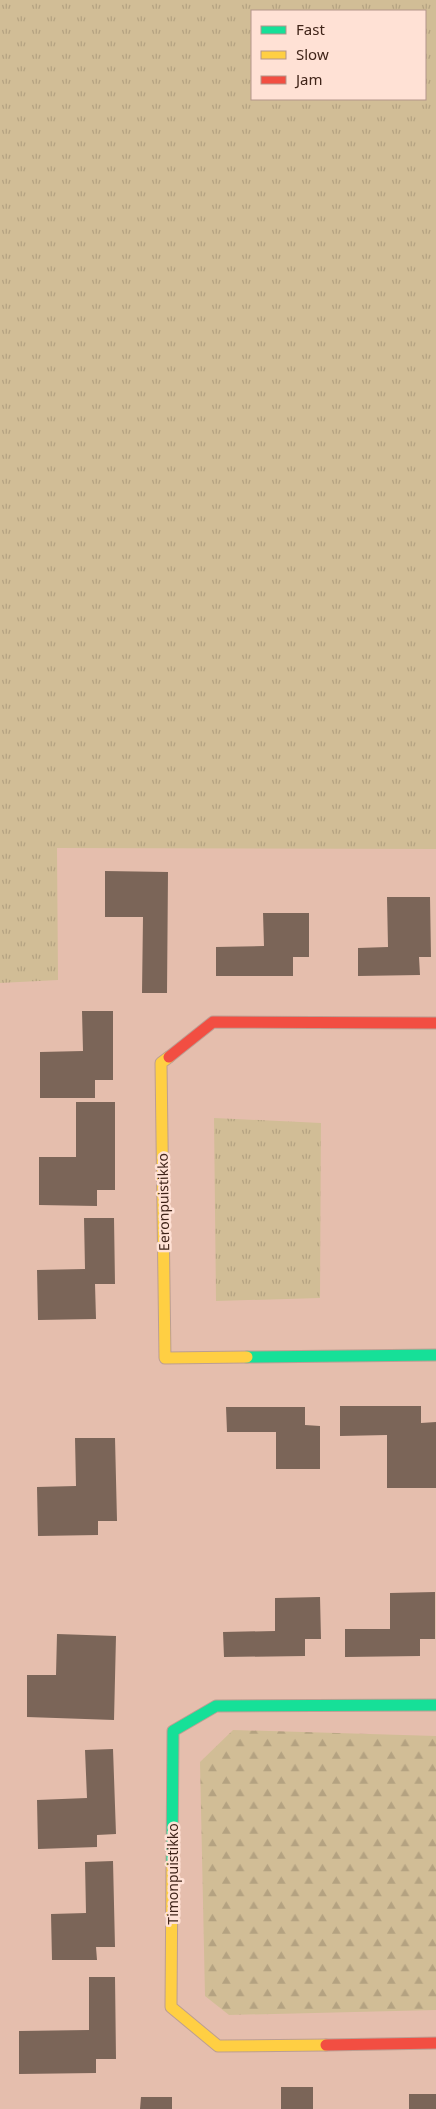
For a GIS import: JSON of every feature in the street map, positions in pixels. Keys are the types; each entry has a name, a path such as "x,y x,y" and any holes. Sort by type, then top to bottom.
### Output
{"street":[{"name":"Eeronpuistikko","path":"436,1023 213,1022 161,1063 165,1358 436,1355"},
{"name":"Timonpuistikko","path":"436,1705 216,1706 173,1731 171,2007 218,2046 436,2043"}],"green space":[{"path":"0,0 436,0 436,849 57,848 58,980 0,983"},
{"path":"214,1118 321,1123 320,1298 216,1301"},
{"path":"233,1730 436,1736 436,2010 229,2015 205,1996 200,1762"}],"building":[{"path":"105,871 168,872 167,993 142,993 143,917 105,917"},
{"path":"387,897 430,897 431,957 419,957 420,975 358,976 358,948 388,947"},
{"path":"263,913 309,913 309,957 293,957 293,976 216,976 216,947 264,946"},
{"path":"82,1011 113,1011 113,1080 95,1080 95,1098 40,1098 40,1052 83,1051"},
{"path":"76,1102 115,1102 115,1190 97,1190 97,1206 39,1205 39,1157 76,1157"},
{"path":"84,1218 114,1218 115,1284 95,1284 96,1319 38,1320 37,1270 85,1269"},
{"path":"340,1406 421,1406 421,1423 436,1422 436,1488 387,1488 387,1435 340,1436"},
{"path":"226,1407 305,1407 305,1425 320,1426 320,1469 276,1469 276,1432 227,1432"},
{"path":"75,1438 115,1438 117,1521 98,1521 98,1535 38,1536 37,1487 76,1486"},
{"path":"435,1592 435,1639 420,1639 420,1656 345,1657 345,1629 390,1629 390,1593"},
{"path":"320,1597 321,1639 305,1639 305,1656 224,1657 223,1632 275,1631 275,1598"},
{"path":"57,1634 116,1636 114,1720 27,1717 27,1675 56,1675"},
{"path":"113,1749 116,1834 97,1835 97,1847 38,1849 37,1800 87,1798 85,1750"},
{"path":"113,1861 115,1947 96,1947 97,1960 52,1960 51,1914 86,1913 85,1862"},
{"path":"89,1977 115,1977 116,2059 96,2059 96,2073 19,2074 19,2031 89,2030"},
{"path":"281,2087 313,2087 313,2109 281,2109"},
{"path":"409,2094 436,2094 436,2109 409,2109"},
{"path":"141,2097 172,2097 172,2109 140,2109"}],"traffic: fast":[{"path":"247,1357 436,1355"},
{"path":"172,1864 173,1731 216,1706 436,1705"}],"traffic: slow":[{"path":"169,1057 161,1063 165,1358 247,1357"},
{"path":"172,1864 171,2007 218,2046 326,2045"}],"traffic: jam":[{"path":"169,1057 213,1022 436,1023"},
{"path":"326,2045 436,2043"}]}
